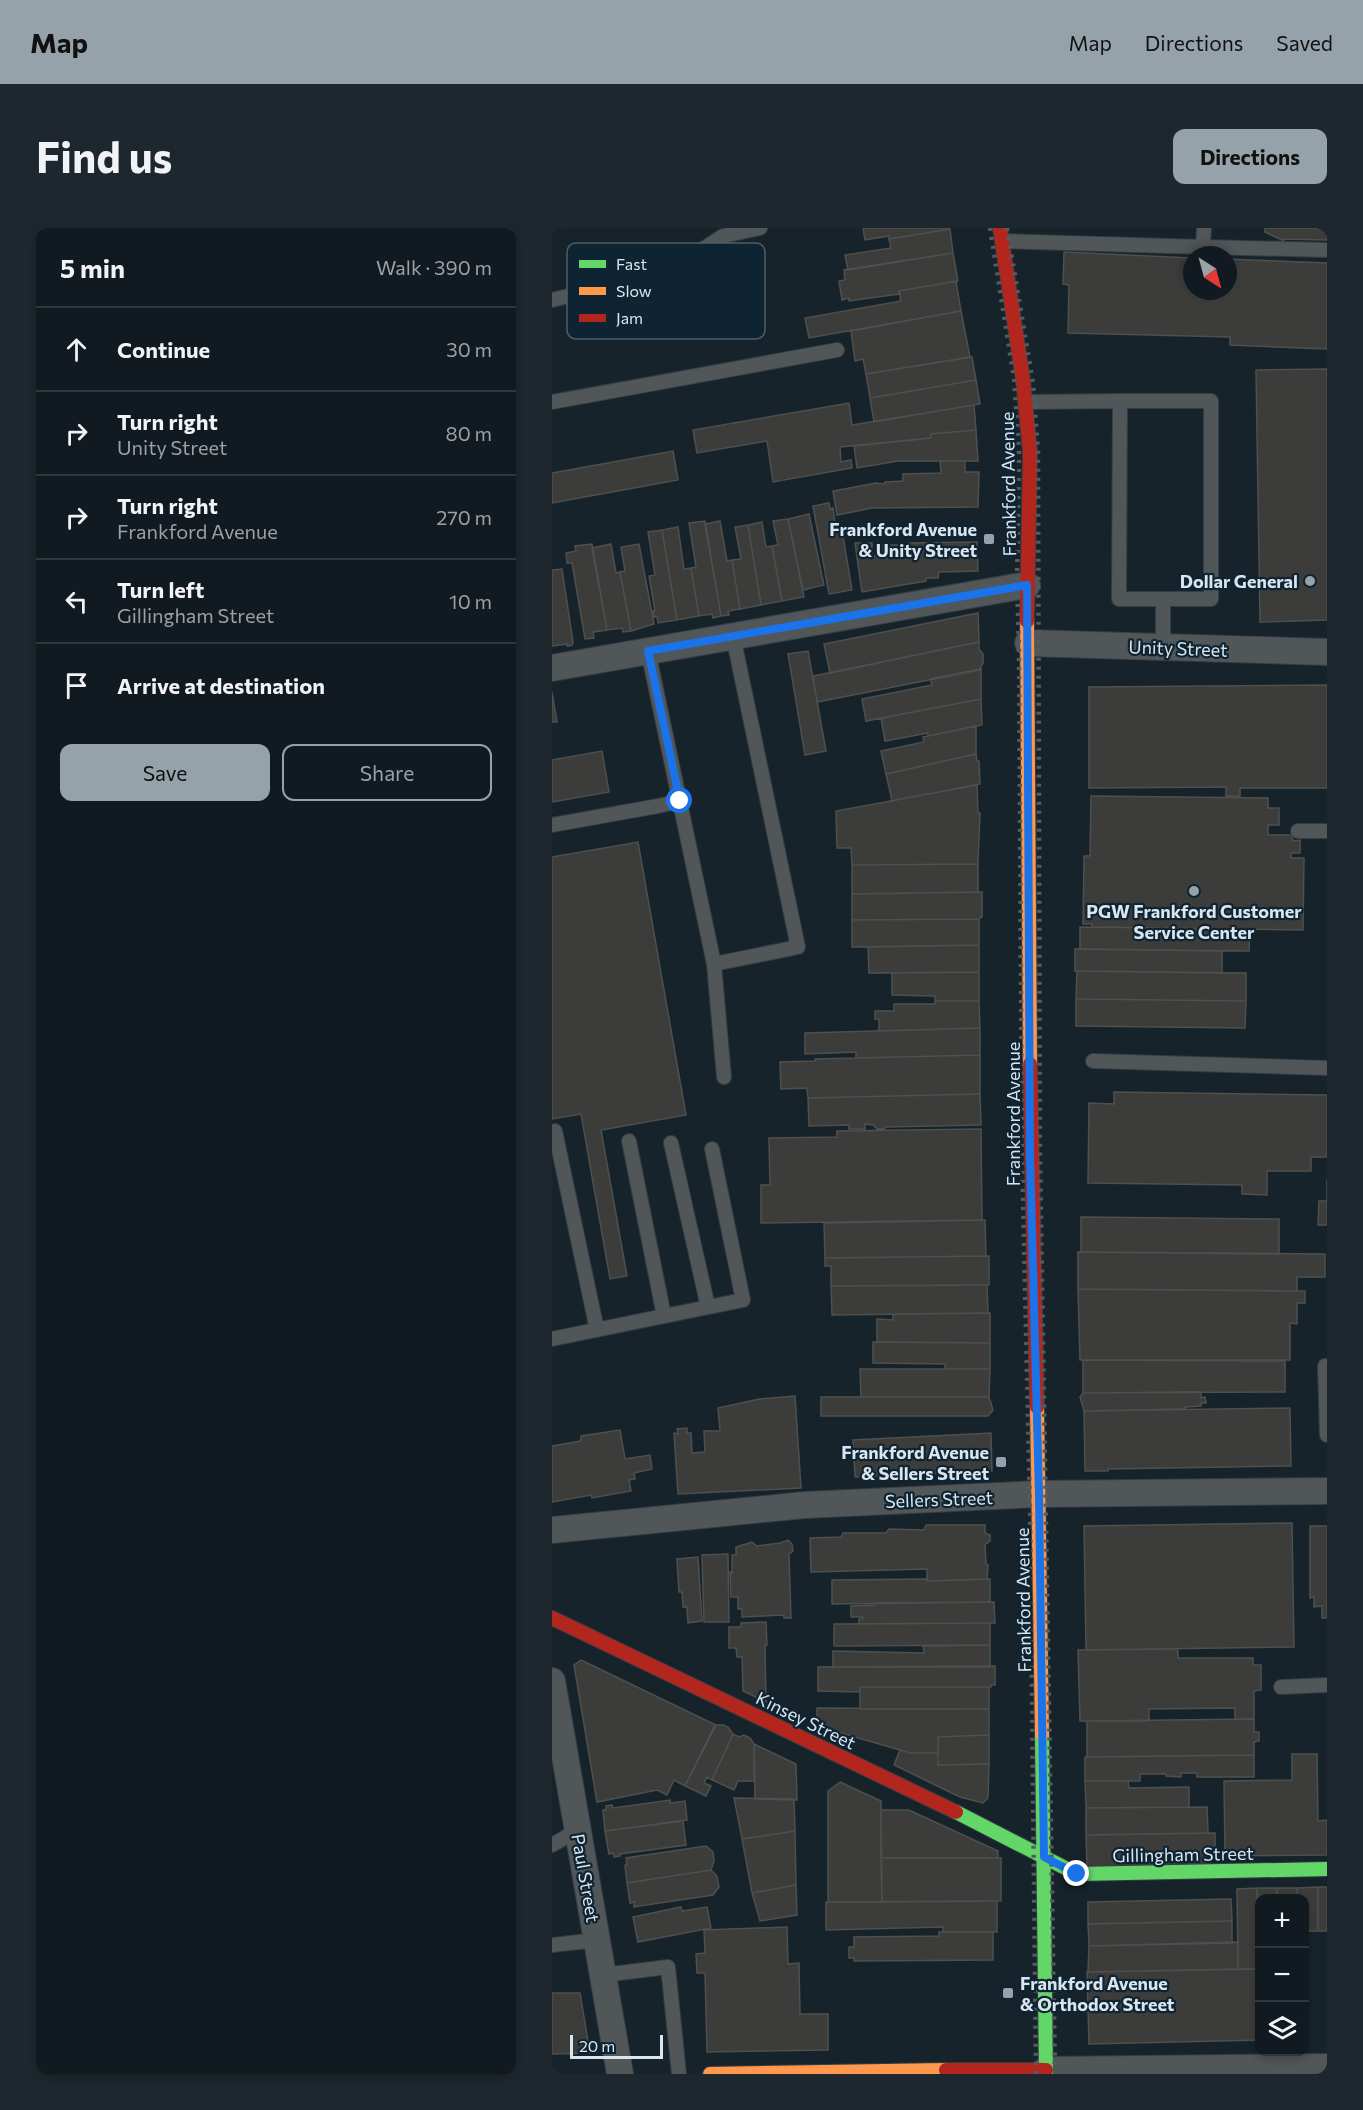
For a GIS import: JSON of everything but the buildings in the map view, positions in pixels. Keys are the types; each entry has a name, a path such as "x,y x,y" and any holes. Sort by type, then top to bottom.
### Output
{"main road":[{"name":"Frankford Avenue","path":"1002,234 1030,452 1027,585 1030,1154 1039,1494 1046,2072"},
{"name":"Kinsey Street","path":"552,1618 1000,1833 1044,1857"},
{"name":"Gillingham Street","path":"1044,1857 1077,1874 1327,1869"},
{"path":"710,2074 991,2069 1046,2072"}],"street":[{"path":"552,668 1027,585"},
{"name":"Unity Street","path":"1028,643 1327,652"},
{"name":"Sellers Street","path":"552,1530 805,1505 1039,1494 1327,1491"},
{"name":"Paul Street","path":"552,1681 620,2074"},
{"path":"1046,2072 1327,2067"}],"lane":[{"path":"712,243 723,236 760,228"},
{"path":"1203,246 1204,228"},
{"path":"1002,234 1188,246"},
{"path":"1237,248 1327,250"},
{"path":"552,300 567,296"},
{"path":"552,402 837,350"},
{"path":"1025,402 1119,401 1211,401 1211,599 1119,599 1119,401"},
{"path":"1163,599 1163,647"},
{"path":"714,964 798,947 733,636"},
{"path":"648,651 714,964 724,1077"},
{"path":"552,825 680,801"},
{"path":"1298,831 1327,831"},
{"path":"1093,1061 1327,1068"},
{"path":"555,1131 597,1330"},
{"path":"629,1141 663,1316"},
{"path":"671,1143 708,1307"},
{"path":"552,1339 743,1300 712,1149"},
{"path":"1325,1366 1327,1435"},
{"path":"1281,1687 1327,1686"},
{"path":"552,1845 578,1830"},
{"path":"552,1945 597,1940"},
{"path":"603,1975 668,1967 679,2074"}],"railway":[{"path":"990,228 1014,379 1019,452 1017,578 1022,1155 1030,1509 1036,2074"},
{"path":"1007,228 1033,383 1038,451 1040,1152 1055,2074"}],"traffic: fast":[{"path":"1042,1734 1046,2074"},
{"path":"956,1812 1077,1874 1327,1869"}],"traffic: slow":[{"path":"1027,621 1030,1064"},
{"path":"1037,1407 1042,1734"},
{"path":"710,2074 946,2070"}],"traffic: jam":[{"path":"1000,228 1023,380 1030,452 1027,621"},
{"path":"1030,1064 1037,1407"},
{"path":"552,1618 956,1812"},
{"path":"946,2070 1046,2070"}],"place":[{"name":"Frankford Avenue & Unity Street","path":"989,539"},
{"name":"Dollar General","path":"1310,581"},
{"name":"PGW Frankford Customer Service Center","path":"1194,891"},
{"name":"Frankford Avenue & Sellers Street","path":"1001,1462"},
{"name":"Frankford Avenue & Orthodox Street","path":"1008,1993"}],"route":[{"path":"680,801 648,651 1027,585 1030,1154 1039,1494 1044,1857 1077,1874"}]}
